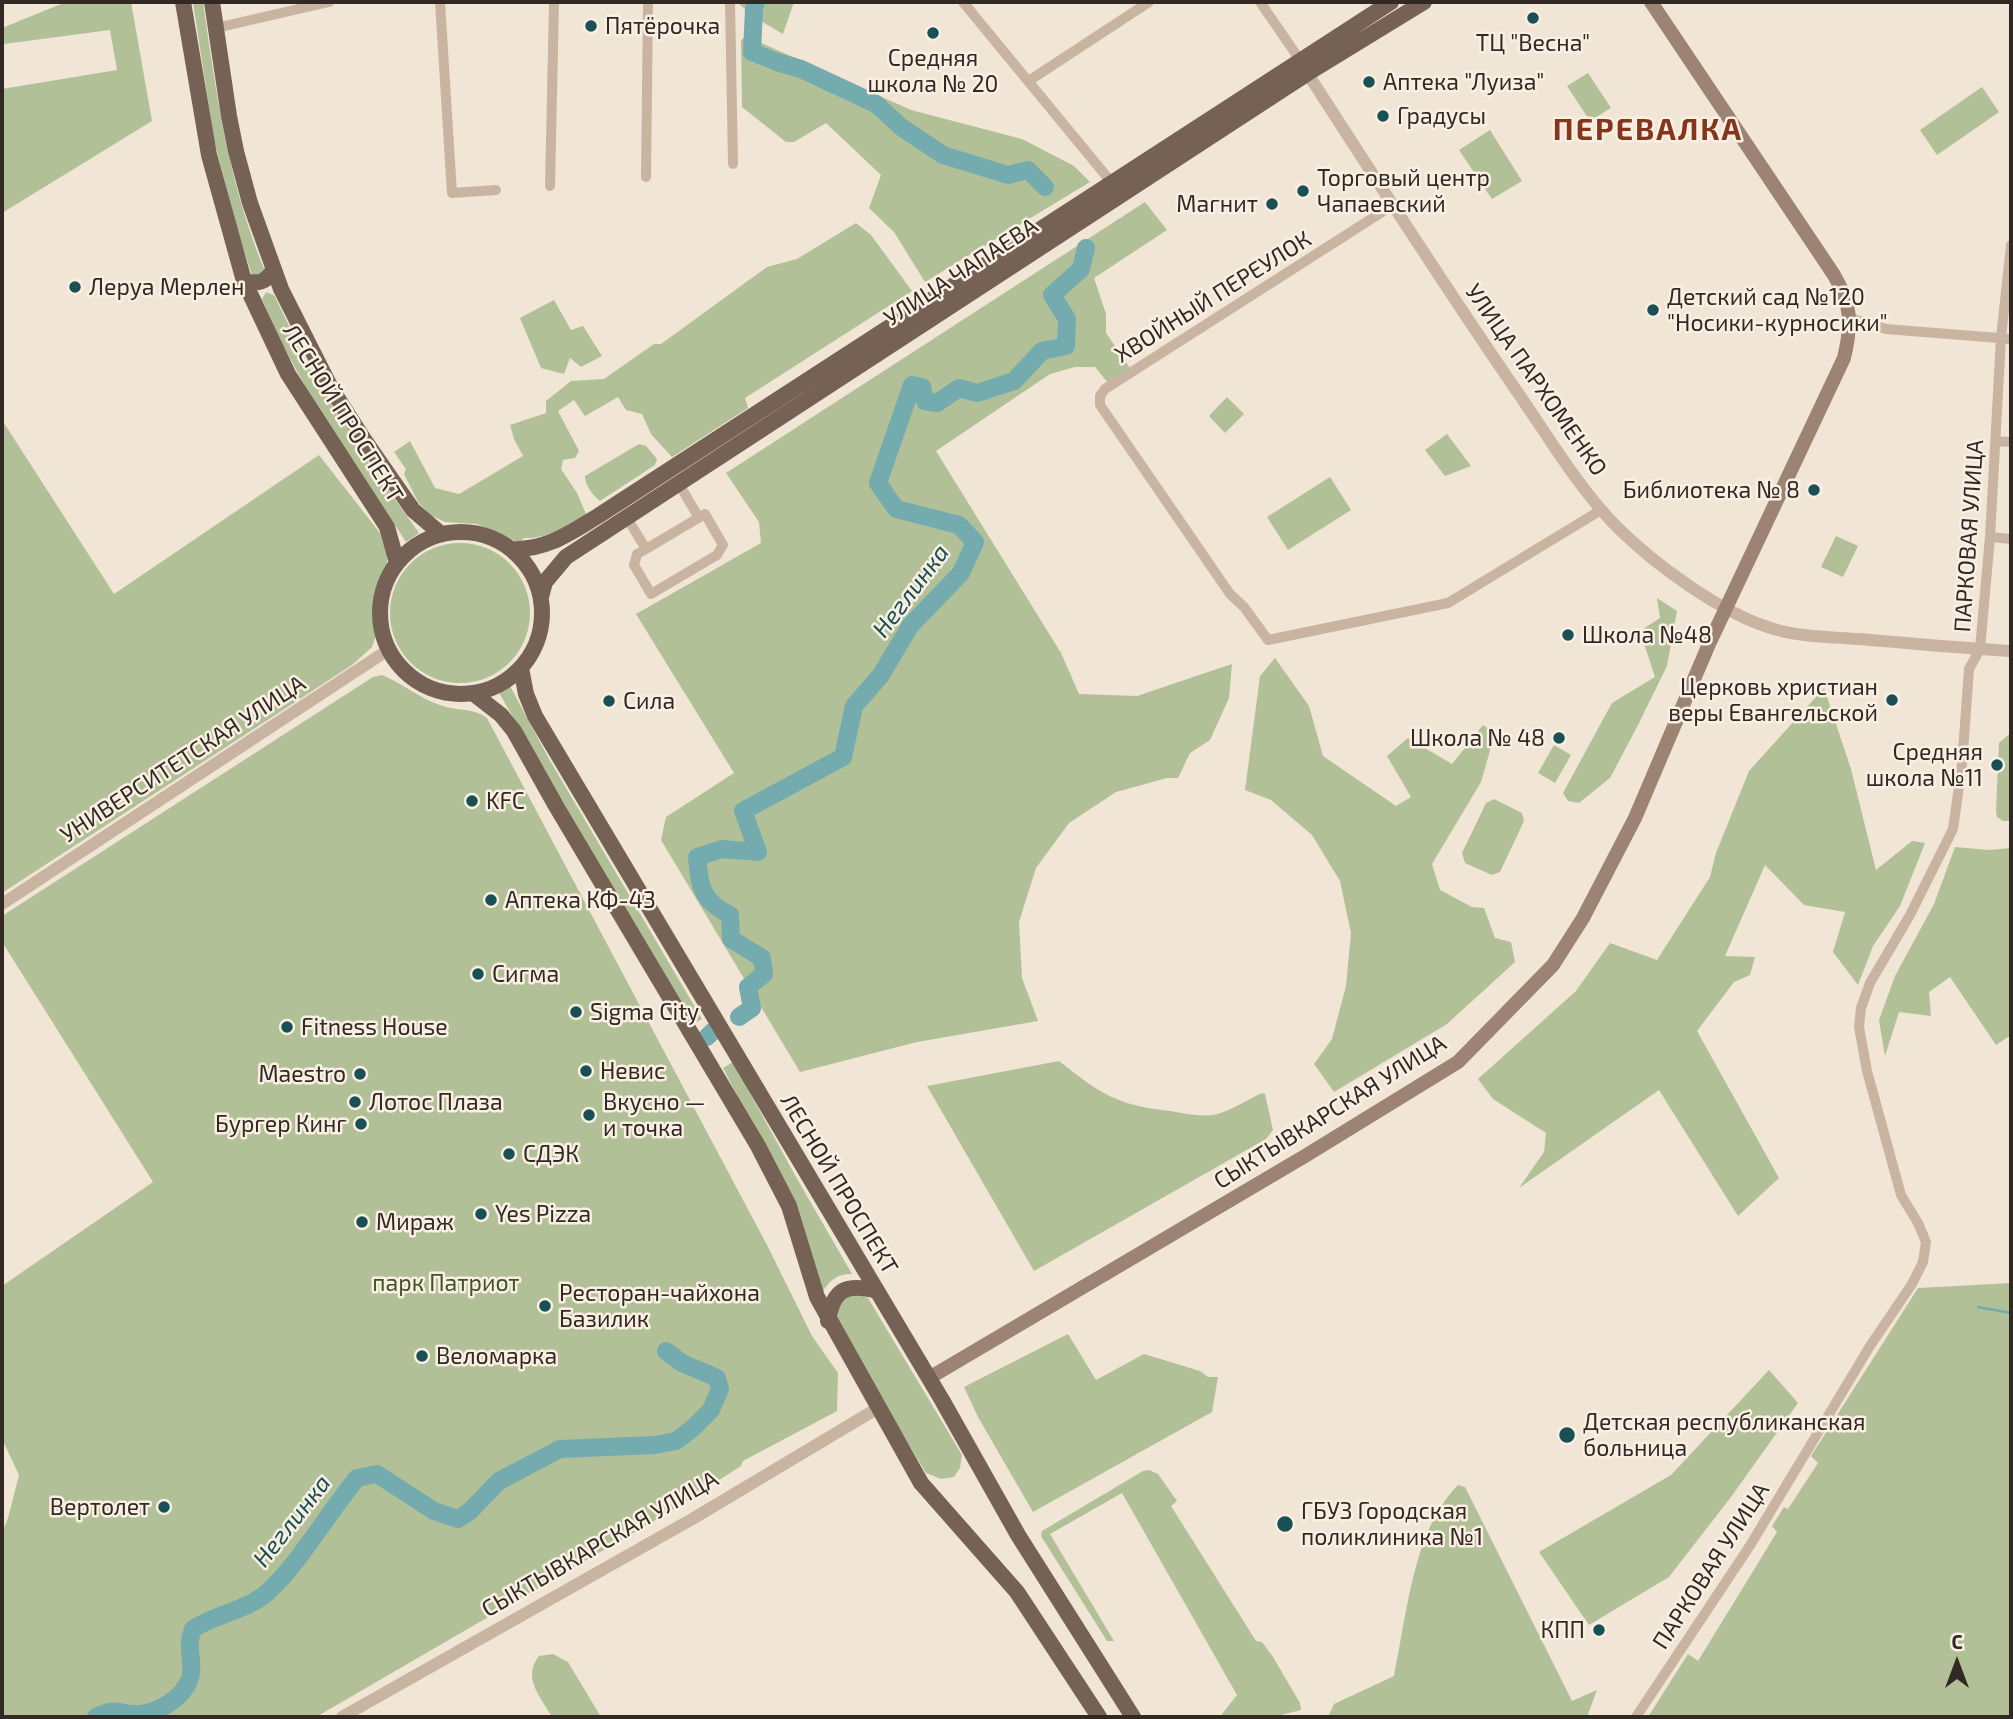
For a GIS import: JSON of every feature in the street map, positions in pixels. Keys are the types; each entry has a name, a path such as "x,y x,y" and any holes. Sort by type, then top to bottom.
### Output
{"main road":[{"name":"ЛЕСНОЙ ПРОСПЕКТ","path":"183,2 209,155 244,281 288,374 387,527 397,562"},
{"name":"ЛЕСНОЙ ПРОСПЕКТ","path":"212,2 236,151 250,203 281,289 325,377 363,438 413,510 441,534"},
{"name":"УЛИЦА ЧАПАЕВА","path":"541,597 545,582 566,557 680,484 1304,67 1391,2"},
{"name":"УЛИЦА ЧАПАЕВА","path":"511,549 551,544 598,516 1112,183 1304,67 1424,2"},
{"path":"1651,2 1834,275 1845,294 1850,318"},
{"path":"244,281 261,283 273,270"},
{"path":"254,303 263,289 281,289"},
{"name":"СЫКТЫВКАРСКАЯ УЛИЦА","path":"929,1378 1306,1156 1458,1062 1553,965 1583,918 1635,818 1726,607 1844,358 1850,318"},
{"path":"466,532 489,537 511,549 525,562 541,597 540,633 534,650 521,668 492,688 474,694 433,690 415,680 400,667 388,650 383,636 380,605 386,583 397,562 417,545 441,534 466,532"},
{"name":"ЛЕСНОЙ ПРОСПЕКТ","path":"521,668 526,694 535,716 929,1378 1018,1535 1133,1717"},
{"path":"474,694 501,715 514,731 780,1187 789,1206 817,1297 828,1321 921,1483 1017,1592 1099,1717"},
{"path":"828,1321 831,1304 842,1291 857,1287 877,1291"},
{"path":"1051,1643 1077,1627"}],"street":[{"path":"216,28 329,2"},
{"path":"440,2 452,193 496,190"},
{"path":"550,186 554,2"},
{"path":"646,177 648,2"},
{"path":"730,2 733,163"},
{"path":"963,2 1030,80 1112,183"},
{"path":"1030,80 1149,2"},
{"name":"УЛИЦА ПАРХОМЕНКО","path":"1260,2 1471,324 1601,510 1651,556 1701,594 1751,621 1776,630 2011,651"},
{"name":"ХВОЙНЫЙ ПЕРЕУЛОК","path":"1393,205 1105,389 1100,396 1100,405 1230,594 1244,607 1268,640 1448,603 1601,510"},
{"name":"ПАРКОВАЯ УЛИЦА","path":"1636,1717 1751,1544 1923,1262 1926,1242 1901,1195 1867,1071 1859,1027 1861,1008 1870,983 1910,915 1953,829 1962,765 1969,669 1980,649 2006,339 2011,245"},
{"path":"1850,318 1886,328 2006,339"},
{"path":"1996,441 2011,442"},
{"path":"680,484 699,518"},
{"path":"705,514 723,545 717,555 651,594 634,565 637,554 646,549 705,514"},
{"path":"627,518 646,549"},
{"path":"1990,537 2011,539"},
{"name":"УНИВЕРСИТЕТСКАЯ УЛИЦА","path":"2,904 388,650"},
{"name":"СЫКТЫВКАРСКАЯ УЛИЦА","path":"342,1717 360,1713 878,1408"}],"green space":[{"path":"66,2 131,2 152,121 2,213 2,89 117,70 110,30 4,44 2,28"},
{"path":"193,2 203,2 225,139 242,206 265,271 264,276 252,275 214,140"},
{"path":"737,2 794,2 783,34 754,17"},
{"path":"746,36 911,110 1022,139 1074,166 1090,182 925,282 894,232 869,208 881,175 826,123 794,142 786,142 742,107 741,40"},
{"path":"1588,73 1611,108 1590,121 1567,86"},
{"path":"1982,87 1999,112 1937,155 1920,130"},
{"path":"1490,130 1522,181 1492,199 1459,150"},
{"path":"1145,202 1167,230 1094,278 1106,314 1106,333 1130,368 1108,383 1095,367 1075,367 1050,374 936,451 1061,653 1079,694 1137,696 1232,664 1229,698 1210,740 1190,753 1178,778 1167,778 1116,792 1069,823 1036,868 1019,922 1022,978 1038,1021 917,1042 800,1072 661,840 666,817 734,773 636,614 761,543 759,522 726,473"},
{"path":"856,223 871,235 912,291 745,398 748,408 672,457 651,434 642,414 626,410 618,397 585,416 574,400 558,411 579,451 575,458 563,460 561,469 577,493 586,514 556,531 524,538 520,543 477,524 445,522 430,515 418,502 404,474 406,469 394,452 410,441 435,488 459,494 523,456 510,425 546,413 546,401 571,381 604,379 654,344 661,344 767,267 797,259"},
{"path":"266,292 274,295 313,375 363,454 419,533 406,542 307,389 283,346 262,299"},
{"path":"554,300 571,330 583,326 602,356 581,367 570,358 564,374 541,368 520,318"},
{"path":"1227,397 1244,414 1225,433 1209,416"},
{"path":"2,420 114,594 319,455 380,533 387,564 378,585 373,613 377,632 372,647 352,665 2,893"},
{"path":"1447,434 1471,466 1445,476 1425,450"},
{"path":"639,444 646,446 657,459 655,465 600,501 590,490 585,476"},
{"path":"1330,477 1351,510 1288,550 1267,517"},
{"path":"1836,536 1858,546 1843,577 1821,567"},
{"path":"460,543 487,549 509,564 524,586 530,613 524,640 509,662 487,677 460,683 433,677 411,662 396,640 390,613 396,586 411,564 433,549"},
{"path":"1657,598 1677,611 1667,666 1610,778 1579,803 1568,801 1563,793 1612,703 1655,677 1640,631 1660,618"},
{"path":"1275,658 1309,706 1323,756 1396,806 1411,797 1387,756 1408,738 1452,764 1483,725 1495,733 1481,782 1432,864 1440,890 1472,907 1484,908 1495,938 1511,942 1515,962 1447,1024 1334,1092 1314,1064 1332,1039 1346,986 1351,933 1340,881 1312,835 1271,800 1245,790 1260,676"},
{"name":"парк Патриот","path":"382,675 442,706 474,712 487,718 768,1247 812,1336 838,1373 837,1411 743,1461 741,1466 664,1515 316,1717 2,1717 2,1533 19,1475 2,1439 2,1286 153,1182 4,945 2,916 373,677"},
{"path":"509,684 549,759 702,1019 690,1026 498,691"},
{"path":"1824,688 1851,769 1876,870 1912,841 1925,843 1900,906 1873,946 1858,985 1833,952 1845,912 1804,905 1765,865 1725,956 1755,957 1750,975 1734,982 1697,1031 1779,1178 1738,1216 1659,1090 1519,1188 1544,1152 1546,1133 1493,1099 1478,1079 1576,991 1610,943 1657,960 1710,877 1716,853 1749,771"},
{"path":"2011,735 2011,821 2003,821 1997,817 1996,811 1999,743"},
{"path":"1554,745 1571,755 1555,783 1538,773"},
{"path":"1494,799 1522,813 1524,821 1500,872 1492,875 1465,863 1462,853 1486,803"},
{"path":"1955,847 1989,850 2011,848 2011,1035 1996,1045 1950,977 1929,992 1931,1016 1899,1012 1885,1056 1879,1020 1895,976 1934,904"},
{"path":"1059,1061 1098,1090 1122,1101 1151,1108 1213,1115 1232,1109 1262,1093 1265,1094 1273,1130 1266,1139 1034,1271 927,1086"},
{"path":"733,1062 852,1274 834,1279 821,1293 792,1202 723,1068"},
{"path":"2011,1283 2011,1717 1648,1717 1688,1654 1698,1661 1777,1532 1772,1526 1784,1507 1788,1509 1818,1463 1811,1456 1918,1288"},
{"path":"852,1292 868,1298 962,1455 960,1468 954,1477 941,1479 926,1473 833,1319 834,1302"},
{"path":"1068,1334 1096,1380 1144,1354 1200,1371 1208,1377 1218,1377 1212,1412 1033,1512 978,1417 964,1387"},
{"path":"1769,1370 1798,1403 1731,1497 1669,1577 1589,1625 1539,1552 1671,1475"},
{"path":"1149,1470 1158,1474 1177,1501 1171,1506 1256,1641 1262,1642 1273,1657 1300,1703 1301,1710 1273,1717 1224,1717 1222,1714 1237,1695 1122,1493 1050,1534 1114,1641 1107,1641 1041,1536 1042,1531 1143,1471"},
{"path":"1458,1485 1465,1487 1572,1701 1597,1690 1587,1717 1328,1717 1334,1704 1394,1676 1421,1549 1443,1504"},
{"path":"553,1654 568,1662 601,1717 552,1717 538,1694 532,1672 539,1656"}],"waterway":[{"name":"Неглинка","path":"756,2 752,52 801,69 876,104 901,127 943,155 1008,175 1028,170 1045,187"},
{"name":"Неглинка","path":"739,1017 752,1008 748,987 764,974 762,958 731,939 730,915 713,904 704,892 697,857 722,849 758,852 743,811 843,757 854,706 881,675 910,626 961,573 975,542 959,525 896,509 878,483 912,385 922,387 925,401 937,403 959,388 977,393 1014,381 1042,351 1066,346 1067,319 1052,295 1081,269 1086,248"},
{"name":"Неглинка","path":"707,1037 713,1031"},
{"path":"1978,1307 2011,1313"},
{"name":"Неглинка","path":"96,1717 114,1711 147,1713 170,1703 182,1692 190,1678 190,1643 193,1629 252,1603 270,1590 293,1564 357,1478 377,1474 434,1511 458,1519 470,1511 499,1481 560,1449 655,1445 676,1441 711,1410 720,1389 717,1378 682,1363 666,1351"}],"place":[{"name":"ТЦ \"Весна\"","path":"1533,18"},
{"name":"Пятёрочка","path":"591,26"},
{"name":"Средняя школа № 20","path":"933,33"},
{"name":"Аптека \"Луиза\"","path":"1369,82"},
{"name":"Градусы","path":"1383,116"},
{"name":"Торговый центр Чапаевский","path":"1303,191"},
{"name":"Магнит","path":"1272,204"},
{"name":"Леруа Мерлен","path":"75,287"},
{"name":"Детский сад №120 \"Носики-курносики\"","path":"1653,310"},
{"name":"Библиотека № 8","path":"1814,490"},
{"name":"Школа №48","path":"1568,635"},
{"name":"Церковь христиан веры Евангельской","path":"1892,700"},
{"name":"Сила","path":"609,701"},
{"name":"Школа № 48","path":"1559,738"},
{"name":"Средняя школа №11","path":"1997,765"},
{"name":"KFC","path":"472,801"},
{"name":"Аптека КФ-43","path":"491,900"},
{"name":"Сигма","path":"478,974"},
{"name":"Sigma City","path":"576,1012"},
{"name":"Fitness House","path":"287,1027"},
{"name":"Невис","path":"586,1071"},
{"name":"Maestro","path":"360,1074"},
{"name":"Лотос Плаза","path":"355,1102"},
{"name":"Вкусно — и точка","path":"589,1115"},
{"name":"Бургер Кинг","path":"361,1124"},
{"name":"СДЭК","path":"509,1154"},
{"name":"Yes Pizza","path":"481,1214"},
{"name":"Мираж","path":"362,1222"},
{"name":"Ресторан-чайхона Базилик","path":"545,1306"},
{"name":"Веломарка","path":"422,1356"},
{"name":"Детская республиканская больница","path":"1567,1435"},
{"name":"Вертолет","path":"164,1507"},
{"name":"ГБУЗ Городская поликлиника №1","path":"1285,1524"},
{"name":"КПП","path":"1599,1630"}],"district":[{"name":"ПЕРЕВАЛКА","path":"1648,130"}]}
